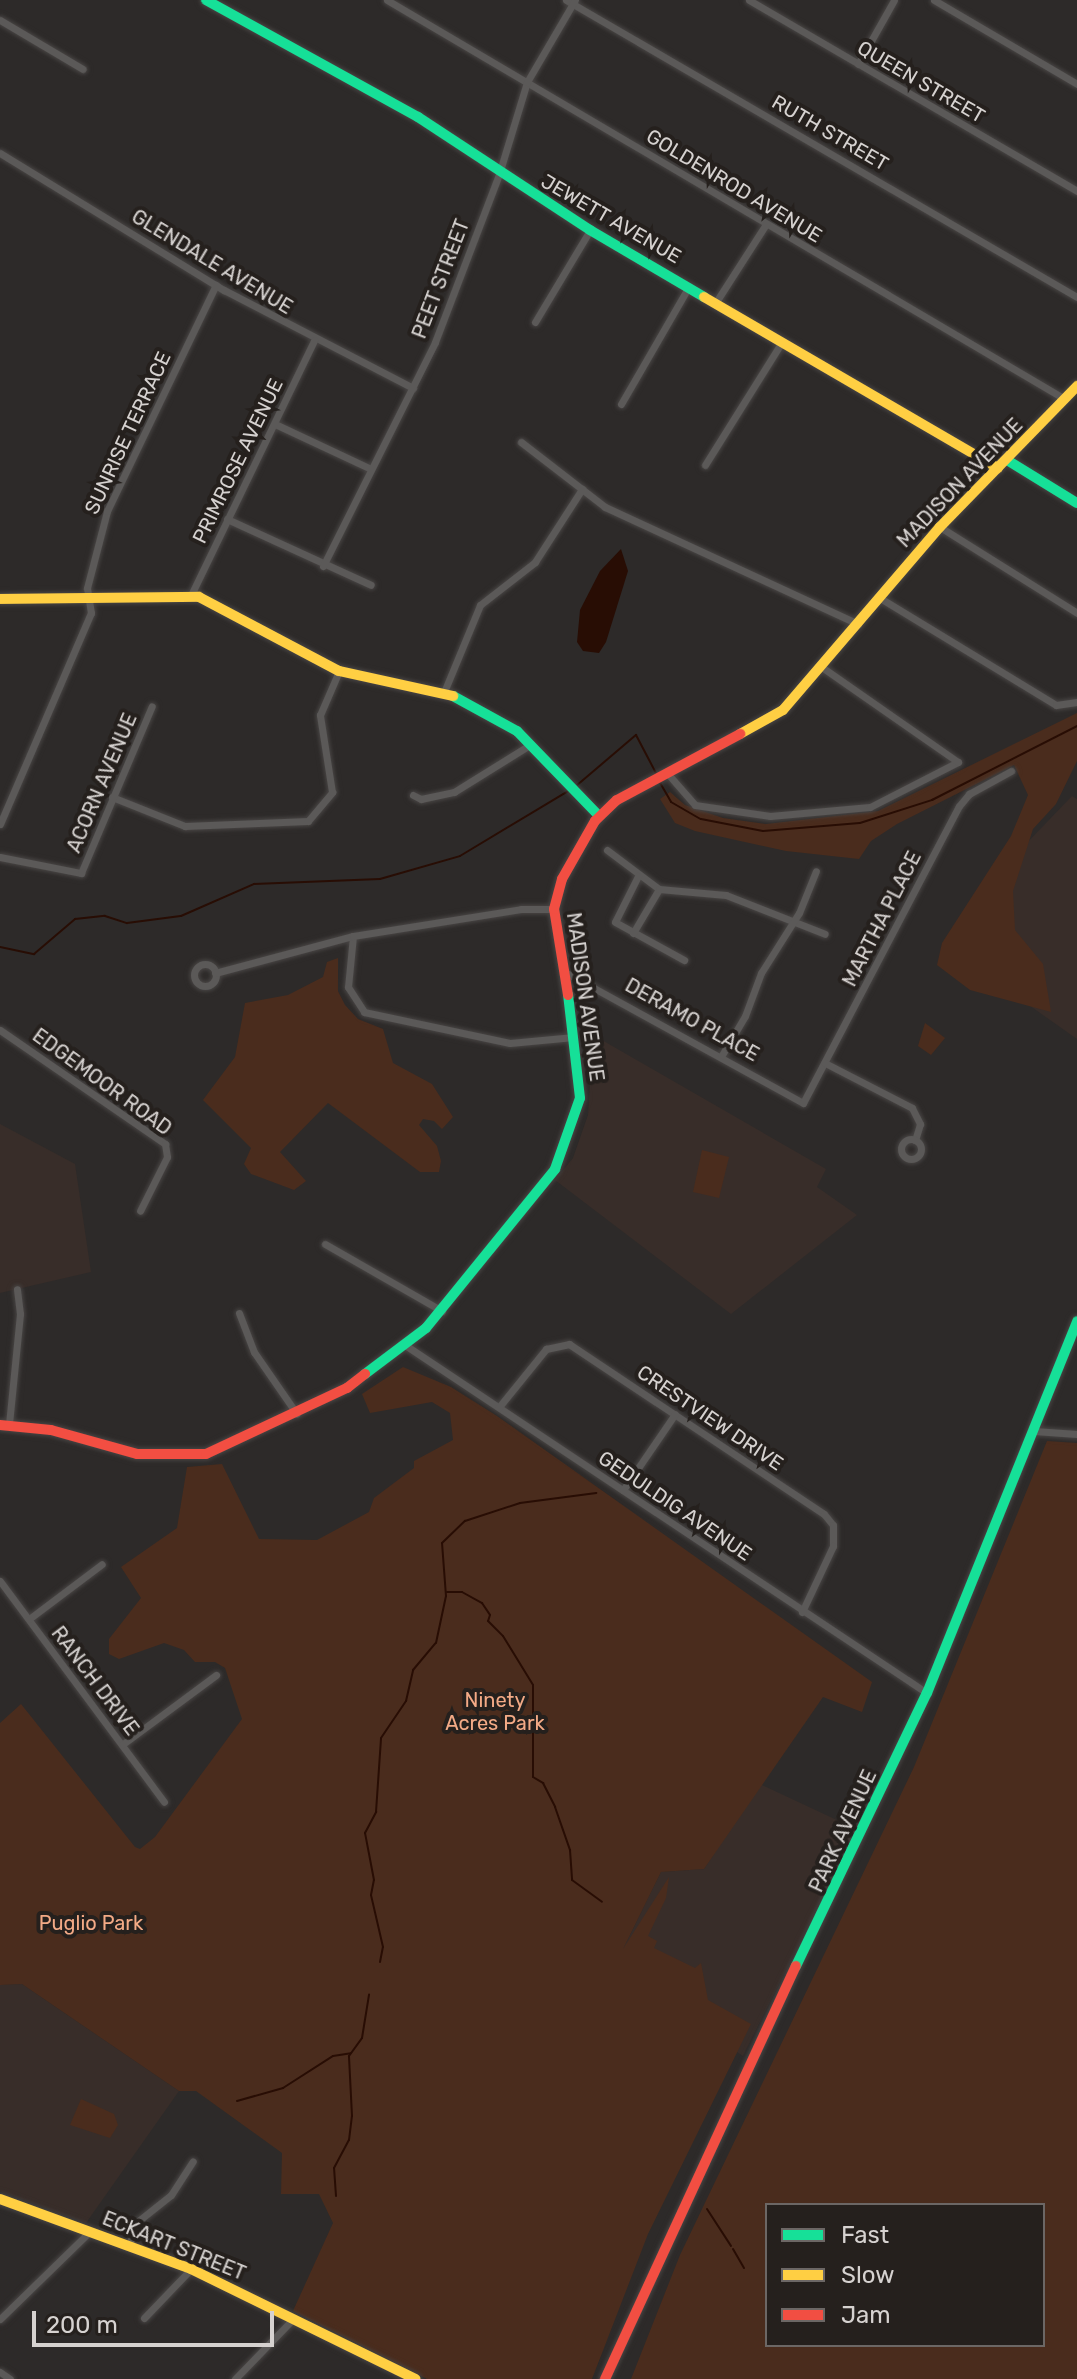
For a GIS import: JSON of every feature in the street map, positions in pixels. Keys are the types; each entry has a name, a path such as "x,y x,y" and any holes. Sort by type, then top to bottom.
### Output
{"main road":[{"name":"JEWETT AVENUE","path":"206,0 418,117 499,174 782,342 1077,503"},
{"name":"MADISON AVENUE","path":"5,1424 122,1452 167,1457 224,1449 347,1388 405,1345 442,1311 561,1158 580,1098 554,909 562,879 599,816 649,784 761,726 783,710 940,527 1073,393"},
{"path":"0,599 89,601 191,595 339,671 444,692 495,716 531,744 599,816"},
{"name":"PARK AVENUE","path":"605,2379 622,2347 695,2176 927,1693 1077,1321"},
{"name":"ECKART STREET","path":"0,2199 191,2269 415,2379"},
{"name":"PARK AVENUE","path":"613,2379 622,2347"}],"street":[{"name":"GOLDENROD AVENUE","path":"387,0 766,224 1073,393"},
{"name":"QUEEN STREET","path":"749,0 1077,191"},
{"path":"858,64 894,0"},
{"path":"934,0 1077,84"},
{"name":"PEET STREET","path":"323,566 369,468 413,388 499,174 527,82 571,1"},
{"name":"RUTH STREET","path":"571,1 1077,297"},
{"path":"0,20 83,69"},
{"name":"GLENDALE AVENUE","path":"0,153 216,285 314,340 413,388"},
{"path":"716,302 766,224"},
{"path":"535,322 590,230"},
{"name":"SUNRISE TERRACE","path":"0,824 91,613 87,588 107,511 216,285"},
{"path":"621,404 689,286"},
{"name":"PRIMROSE AVENUE","path":"191,595 314,340"},
{"path":"705,465 782,342"},
{"path":"275,424 369,468"},
{"path":"521,442 605,507 858,624"},
{"path":"444,692 480,605 535,562 582,489"},
{"path":"227,519 323,566 371,585"},
{"path":"940,527 1077,613"},
{"path":"880,598 1056,705 1075,702 1077,691"},
{"path":"666,775 695,805 770,816 870,807 958,762 822,667"},
{"path":"112,797 185,826 308,821 332,792 320,715 339,671"},
{"name":"ACORN AVENUE","path":"0,857 81,873 152,706"},
{"path":"413,795 421,799 454,792 531,744"},
{"name":"MARTHA PLACE","path":"803,1103 959,806 969,794 1011,771"},
{"path":"607,850 659,889 726,895 825,934"},
{"path":"722,1055 793,922 816,871"},
{"path":"638,876 614,916 633,933 684,960"},
{"path":"633,933 659,889"},
{"path":"215,973 353,936 521,909 554,909"},
{"path":"353,936 348,987 364,1012 510,1043 574,1037"},
{"name":"DERAMO PLACE","path":"562,970 722,1055 803,1103"},
{"name":"EDGEMOOR ROAD","path":"0,1030 47,1058 165,1144 167,1157 140,1211"},
{"path":"825,1063 912,1108 920,1124 915,1140"},
{"path":"325,1244 442,1311"},
{"path":"5,1424 20,1314 17,1289"},
{"path":"239,1313 254,1352 297,1414"},
{"name":"CRESTVIEW DRIVE","path":"499,1407 539,1356 563,1342 675,1414 833,1525 833,1546 802,1612"},
{"name":"GEDULDIG AVENUE","path":"405,1345 927,1693"},
{"path":"623,1490 675,1414"},
{"path":"1034,1431 1077,1434"},
{"path":"29,1619 102,1564"},
{"name":"RANCH DRIVE","path":"0,1581 164,1802"},
{"path":"123,1744 216,1675"},
{"path":"129,2246 137,2222 171,2195 193,2161"},
{"path":"0,2319 89,2232"},
{"path":"144,2318 191,2269"},
{"path":"235,2379 294,2318"},
{"path":"0,2372 10,2379"}],"shaded area":[{"path":"621,549 628,571 606,642 599,653 583,651 577,642 580,610 600,571"},
{"path":"1072,796 1077,799 1077,1039 952,951 996,875"},
{"path":"581,1028 826,1169 817,1187 857,1215 731,1314 555,1180 573,1158 588,1115 590,1083"},
{"path":"0,1124 75,1164 91,1272 0,1293"},
{"path":"760,1784 856,1829 743,2056 612,1971 661,1872 704,1869"},
{"path":"22,1984 179,2091 86,2223 0,2191 0,1985"}],"green space":[{"path":"1077,713 1077,761 1056,804 1033,829 1013,891 1015,930 1043,964 1051,1012 970,990 937,965 942,943 1011,836 1028,795 1014,765 897,824 871,841 859,859 786,851 695,831 675,823 660,799 670,792 685,805 723,818 766,824 878,811"},
{"path":"338,958 338,991 345,1005 358,1019 383,1029 393,1063 432,1084 453,1117 442,1129 434,1121 423,1119 419,1125 437,1146 441,1161 439,1172 420,1172 328,1103 280,1152 306,1181 294,1190 251,1174 244,1164 251,1148 203,1100 235,1057 245,1003 288,995 323,977 327,962"},
{"path":"925,1023 945,1038 931,1055 918,1046"},
{"path":"702,1150 729,1157 719,1198 693,1192"},
{"name":"Ninety Acres Park","path":"403,1367 451,1387 497,1416 872,1682 862,1712 823,1697 704,1869 661,1872 623,1949 669,1877 666,1898 648,1936 657,1941 654,1948 695,1968 701,1963 708,2000 751,2024 648,2234 592,2379 427,2379 293,2311 333,2223 319,2194 281,2194 282,2153 196,2091 179,2091 22,1984 0,1985 0,1723 21,1704 135,1847 140,1849 155,1837 242,1719 225,1668 215,1662 195,1662 184,1650 164,1643 119,1659 109,1654 109,1639 141,1598 121,1567 177,1528 187,1467 222,1464 259,1539 317,1540 369,1512 374,1498 414,1468 414,1461 453,1440 450,1413 432,1402 370,1413 362,1394"},
{"path":"1047,1441 1077,1443 1077,2379 631,2379 680,2255 914,1767"},
{"path":"81,2099 114,2114 118,2125 110,2138 70,2125"}],"waterway":[{"path":"659,781 671,802 701,819 763,831 860,823 932,800 1077,726"},
{"path":"576,786 636,735 657,775"},
{"path":"0,947 34,954 75,919 105,916 127,923 181,916 254,884 380,879 460,856 570,790"},
{"path":"380,1962 383,1947 371,1895 374,1880 365,1833 376,1812 381,1738 406,1701 413,1670 436,1643 446,1596 442,1543 465,1521 520,1503 596,1493"},
{"path":"447,1592 462,1592 482,1603 490,1615 488,1621 503,1636 533,1685 533,1777 543,1783 555,1807 570,1850 572,1880 602,1902"},
{"path":"336,2196 334,2168 349,2140 352,2116 349,2056 362,2038 369,1995"},
{"path":"237,2101 283,2088 333,2056 351,2053"},
{"path":"707,2209 731,2246"},
{"path":"733,2249 744,2268"}],"traffic: fast":[{"path":"206,0 418,117 590,230 704,297"},
{"path":"1007,460 1077,503"},
{"path":"453,696 517,731 599,816"},
{"path":"365,1374 426,1328 555,1169 580,1098 568,995"},
{"path":"796,1966 927,1693 1077,1321"}],"traffic: slow":[{"path":"704,297 998,468"},
{"path":"740,734 783,710 940,527 1077,386"},
{"path":"0,599 199,597 339,671 453,696"},
{"path":"0,2199 191,2269 416,2379"}],"traffic: jam":[{"path":"568,995 554,909 562,879 595,821 617,800 740,734"},
{"path":"0,1425 51,1430 137,1454 206,1454 347,1388 365,1374"},
{"path":"605,2379 796,1966"}],"park label":[{"name":"Puglio Park","path":"91,1923"}]}
